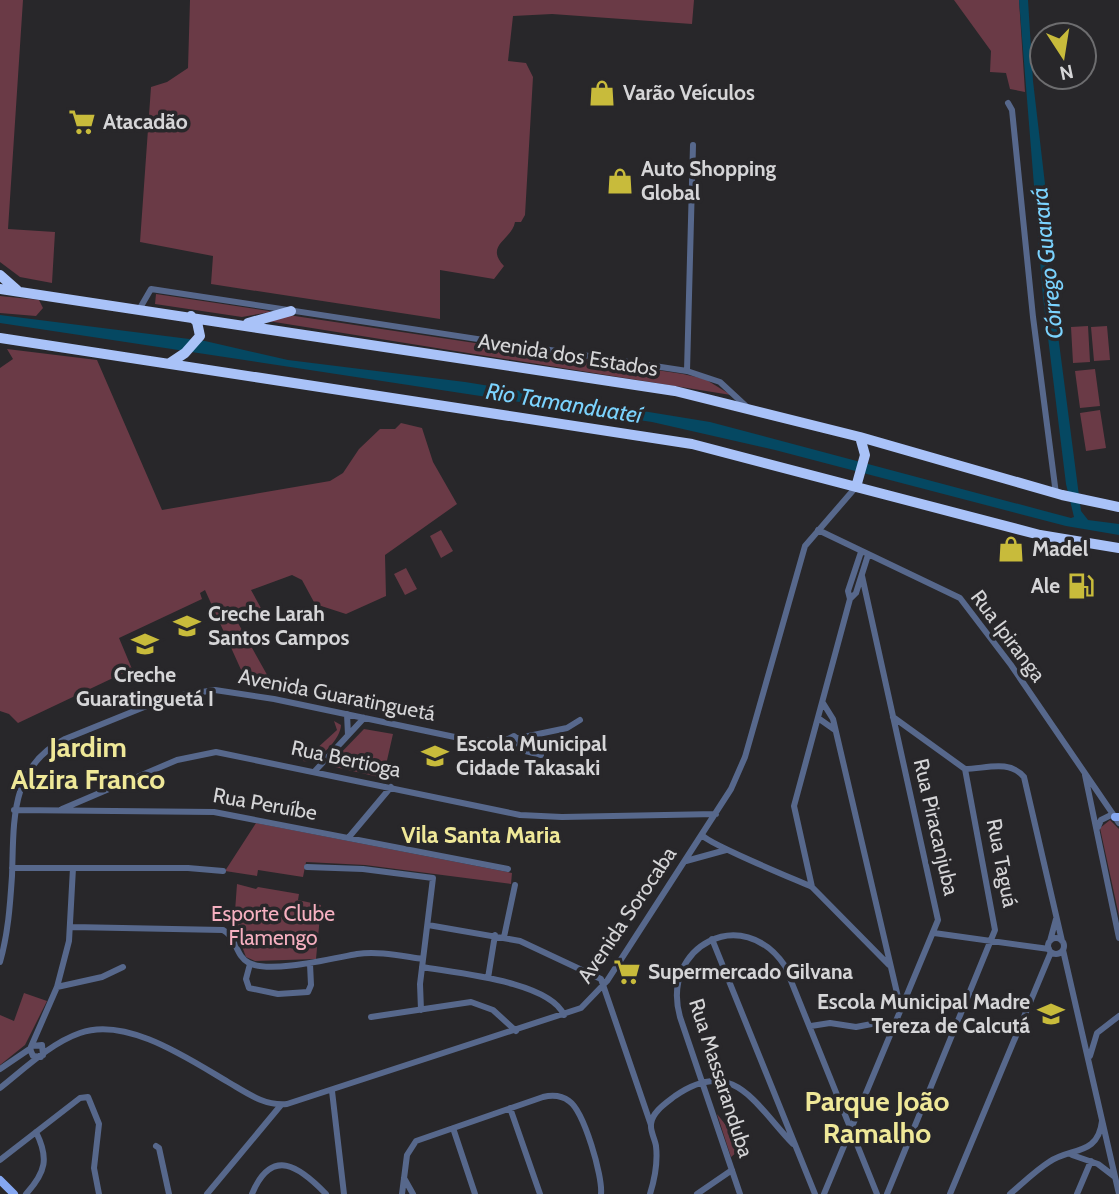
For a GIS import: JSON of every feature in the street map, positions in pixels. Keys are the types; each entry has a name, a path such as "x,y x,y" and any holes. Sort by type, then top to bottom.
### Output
{"highway":[{"path":"0,275 17,290"},
{"name":"Avenida dos Estados","path":"0,289 140,308 675,391 860,437 1059,495 1119,507"},
{"path":"245,324 292,311"},
{"path":"169,363 182,356 200,335 200,327 191,316"},
{"path":"0,338 692,444 858,482 1040,535 1119,548"},
{"path":"858,482 865,455 860,437"}],"main road":[{"path":"0,1180 14,1194"}],"street":[{"path":"1008,103 1012,110 1032,317 1059,495"},
{"path":"688,371 692,145"},
{"path":"140,308 151,289 688,371 720,382 747,407"},
{"name":"Avenida Sorocaba","path":"281,1105 332,1091 564,1015 581,1008 603,986 731,789 745,757 800,558 805,546 858,482"},
{"name":"Rua Ipiranga","path":"818,530 960,598 1117,817"},
{"path":"812,887 794,799 823,703 850,599 848,591 861,552"},
{"path":"850,599 856,593 868,555"},
{"name":"Rua Piracanjuba","path":"824,1194 934,933 937,914 862,576"},
{"path":"850,599 867,605"},
{"name":"Avenida Guaratinguetá","path":"0,962 8,929 14,810 28,772 49,749 65,739 169,697 225,691 518,749"},
{"path":"823,703 833,719 901,1010"},
{"path":"347,714 348,735"},
{"path":"893,717 965,769 1003,766 1016,769 1024,777 1062,941"},
{"path":"315,771 364,718"},
{"path":"818,718 835,730"},
{"path":"541,755 518,749 519,738 567,728 580,720"},
{"name":"Avenida Guaratinguetá","path":"478,741 506,740 513,736 519,738"},
{"path":"506,740 507,748"},
{"name":"Rua Bertioga","path":"62,809 177,760 216,752 535,816 716,814"},
{"name":"Rua Taguá","path":"887,1194 991,943 995,919 965,769"},
{"path":"1084,770 1119,937"},
{"path":"349,837 391,787"},
{"path":"97,795 108,810"},
{"name":"Rua Peruíbe","path":"14,810 214,812 508,869"},
{"path":"1097,829 1101,820 1117,817"},
{"path":"702,835 715,846 812,887 889,965"},
{"path":"684,862 728,850"},
{"path":"307,867 430,877 434,881 422,963 421,1010"},
{"path":"12,868 223,871"},
{"path":"42,1056 33,1056 31,1047 57,987 72,927 73,868"},
{"path":"504,937 515,885"},
{"path":"1054,949 1056,917"},
{"path":"428,925 504,937 530,945 595,975 603,986 651,1125 657,1160 650,1194"},
{"path":"72,927 223,930 230,935 238,952 250,964 310,964 370,954 422,963 488,978 540,996 559,1006 564,1015"},
{"path":"934,933 991,943 1054,949 1066,961 1119,1194"},
{"path":"488,978 495,935"},
{"path":"815,1194 712,939 744,935 772,949 790,975 877,1194"},
{"path":"950,1194 1058,938 1062,941"},
{"name":"Rua Massaranduba","path":"712,939 698,948 684,965 676,989 678,1008 740,1194"},
{"path":"1054,949 1062,941"},
{"path":"250,964 246,979 251,989 272,994 299,994 311,988 310,964"},
{"path":"57,987 102,977 123,967"},
{"path":"371,1017 477,1003 493,1010 516,1031"},
{"path":"1090,1065 1090,1048 1097,1033 1119,1016"},
{"path":"811,1026 830,1023 856,1027 877,1023 893,1030"},
{"path":"1080,1024 1097,1033"},
{"path":"0,1088 59,1044 96,1028 127,1031 190,1060 262,1102 281,1105"},
{"path":"40,1030 42,1056"},
{"path":"0,1069 31,1047 59,1044"},
{"path":"651,1125 667,1102 701,1082 723,1081 738,1086 795,1147"},
{"path":"332,1091 344,1194"},
{"path":"0,1160 85,1096 91,1100 99,1118 94,1168 99,1194"},
{"path":"402,1194 406,1160 413,1144 549,1096 569,1101 581,1118 600,1176 601,1194"},
{"path":"207,1194 281,1105"},
{"path":"510,1108 540,1194"},
{"path":"1013,1193 1052,1160 1088,1148 1096,1141 1102,1119"},
{"path":"453,1128 475,1194"},
{"path":"26,1194 46,1160 46,1152 36,1132"},
{"path":"1096,1141 1109,1144"},
{"path":"156,1146 159,1149 169,1194"},
{"path":"1077,1194 1093,1162 1088,1148"},
{"path":"1093,1162 1106,1161 1110,1152"},
{"path":"1070,1154 1093,1162 1115,1178"},
{"path":"252,1194 259,1179 269,1171 287,1166 303,1170 326,1194"},
{"path":"696,1194 732,1170"},
{"path":"404,1178 414,1194"}],"green space":[{"path":"0,0 23,0 8,229 55,232 52,283 20,277 0,262"},
{"path":"190,0 694,0 692,24 552,14 513,16 508,61 526,63 533,77 525,215 521,222 515,222 498,248 499,259 504,266 494,279 440,270 440,319 211,284 213,256 140,242 151,87 167,82 188,68"},
{"path":"954,0 1019,0 1025,92 1010,89 1006,73 990,72 991,51"},
{"path":"156,294 270,312 242,317 155,304"},
{"path":"0,296 39,300 43,308 36,316 0,313"},
{"path":"288,315 683,374 705,379 731,395 268,321"},
{"path":"1088,326 1090,362 1073,363 1071,327"},
{"path":"1107,326 1110,360 1094,361 1091,327"},
{"path":"7,349 97,360 162,510 330,481 343,473 359,449 380,429 395,429 401,423 422,428 433,462 457,504 385,555 386,596 346,614 315,604 302,580 292,575 251,590 262,610 238,623 275,689 247,683 205,590 200,593 202,599 119,638 132,669 18,723 9,714 0,711 0,368 13,359"},
{"path":"1095,369 1100,406 1080,408 1075,371"},
{"path":"1100,410 1106,448 1086,451 1080,413"},
{"path":"441,530 453,551 441,558 430,536"},
{"path":"406,568 417,589 405,595 394,574"},
{"path":"334,721 341,725 333,743 315,759 303,761 337,730"},
{"path":"364,729 393,734 383,778 335,767 334,760"},
{"path":"1110,820 1119,829 1119,916 1100,828"},
{"path":"256,823 512,873 511,884 365,865 306,862 303,877 258,870 257,876 225,871"},
{"name":"Esporte Clube Flamengo","path":"237,884 299,894 298,900 321,905 316,959 255,961 246,957 234,925"},
{"path":"24,993 47,1001 25,1045 0,1065 0,1015 14,1021"},
{"path":"717,1114 743,1147 731,1157"}],"water":[{"path":"1019,0 1028,0 1028,91 1034,91 1050,227 1055,312 1081,511 1088,520 1119,524 1119,535 1066,526 775,450 652,422 0,323 0,315 205,341 288,360 465,382 710,422 1071,518 1074,517 1066,484 1043,297"}],"place":[{"name":"Varão Veículos","path":"602,93"},
{"name":"Atacadão","path":"82,122"},
{"name":"Auto Shopping Global","path":"620,181"},
{"name":"Madel","path":"1011,549"},
{"name":"Ale","path":"1081,586"},
{"name":"Creche Larah Santos Campos","path":"187,626"},
{"name":"Creche Guaratinguetá I","path":"145,644"},
{"name":"Escola Municipal Cidade Takasaki","path":"435,756"},
{"name":"Supermercado Gilvana","path":"627,972"},
{"name":"Escola Municipal Madre Tereza de Calcutá","path":"1051,1014"}],"district":[{"name":"Jardim Alzira Franco","path":"88,763"},
{"name":"Vila Santa Maria","path":"481,835"},
{"name":"Parque João Ramalho","path":"877,1117"}],"water label":[{"name":"Córrego Guarará","path":"1047,263"},
{"name":"Rio Tamanduateí","path":"564,403"}]}
